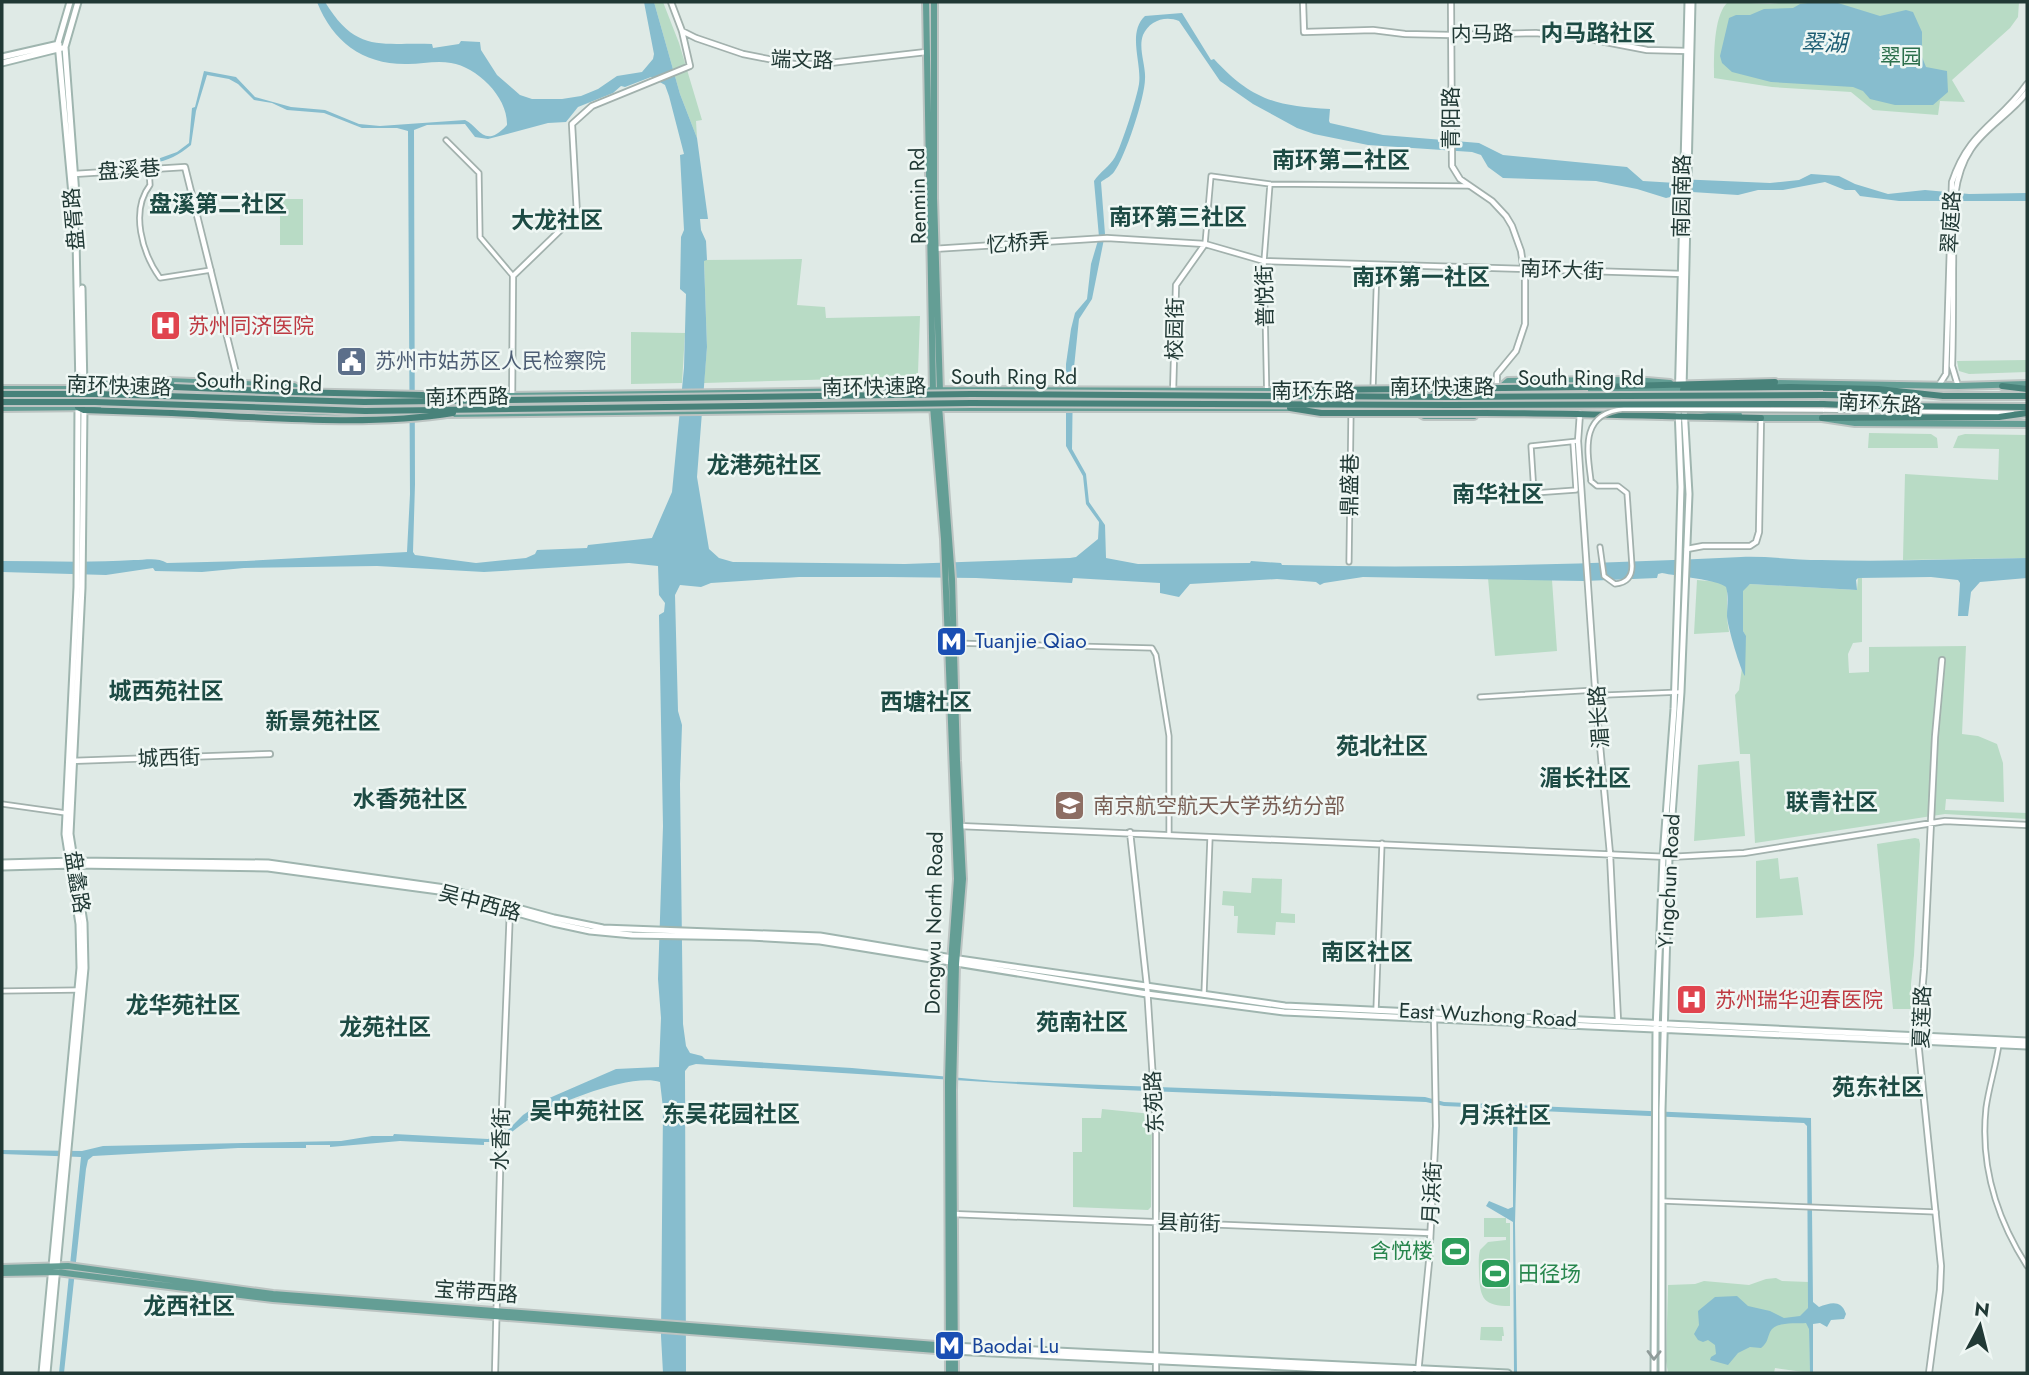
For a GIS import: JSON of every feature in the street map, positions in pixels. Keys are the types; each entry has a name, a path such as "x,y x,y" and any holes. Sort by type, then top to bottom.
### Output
{"highway":[{"path":"154,386 422,394 476,401"},
{"path":"2002,386 2027,390"},
{"path":"1269,393 1588,387 1745,390 1878,388 1943,396"},
{"path":"1904,392 2027,390"},
{"name":"South Ring Rd","path":"2,391 328,402 971,394 1943,396 2027,390"},
{"name":"南环快速路","path":"2,403 95,402 316,410 971,403 1823,411 1870,406 1999,407 2027,412"},
{"path":"1269,406 1321,413 1580,413 1611,416 1760,418"},
{"path":"82,408 286,418 423,418 476,410"},
{"path":"1823,411 1999,417 2027,412"}],"main road":[{"path":"60,47 70,2"},
{"path":"60,47 78,2"},
{"name":"Renmin Rd","path":"926,2 936,390"},
{"name":"Renmin Rd","path":"933,249 934,2"},
{"name":"南园南路","path":"1681,388 1690,2"},
{"path":"2,57 60,47"},
{"path":"2,63 60,47"},
{"name":"盘胥路","path":"60,47 74,174 82,283 81,395"},
{"name":"盘胥路","path":"60,47 76,237 81,395"},
{"path":"1497,391 1508,381 1657,380 1681,388"},
{"path":"2,403 81,395 96,384 154,386 168,381 294,386 310,397"},
{"name":"南环东路","path":"936,390 1174,390 1269,393 1497,391 1681,388 1774,382 2002,386"},
{"name":"Yingchun Road","path":"1654,1373 1666,857 1681,692 1681,388"},
{"name":"南环西路","path":"81,395 105,397 113,391 310,397 418,397 936,390"},
{"name":"Dongwu North Road","path":"936,390 949,579 957,826 950,1214 952,1348 955,1373"},
{"path":"1744,416 1745,390"},
{"path":"2,391 81,395"},
{"name":"盘蠡路","path":"44,1373 85,943 72,863 69,813 80,588 76,517 81,395"},
{"path":"1682,405 1745,402"},
{"name":"南环西路","path":"2,403 244,413 407,415 936,408"},
{"name":"南环东路","path":"936,408 1496,408 1682,405 1760,418 1823,411 1855,423 2027,424"},
{"path":"1411,408 1424,416 1580,413"},
{"name":"Yingchun Road","path":"1662,1373 1662,1201 1656,1027 1674,691 1682,580 1687,559 1689,487 1682,417"},
{"name":"吴中西路","path":"2,865 72,863 268,868 439,891 591,926 656,933 820,936 954,961"},
{"name":"East Wuzhong Road","path":"954,961 1284,1012 1618,1021 1656,1027"},
{"name":"East Wuzhong Road","path":"1147,990 1285,1006 1376,1010 1434,1016 2027,1043"},
{"name":"East Wuzhong Road","path":"1918,1039 2027,1043"},
{"name":"宝带西路","path":"2,1270 68,1269 273,1294 497,1314 952,1348"},
{"path":"952,1348 1508,1373"},
{"name":"Dongwu North Road","path":"949,1373 952,1348"},
{"path":"1156,1357 1411,1373"}],"street":[{"path":"513,276 578,215 572,124 592,106 690,66 682,31 670,2"},
{"name":"内马路","path":"1303,2 1304,32 1373,30 1451,35 1536,33 1647,50 1688,51"},
{"name":"青阳路","path":"1451,2 1450,158 1455,172 1469,186 1492,201 1506,216 1518,239 1523,269 1525,324 1516,351 1497,374 1496,408"},
{"name":"端文路","path":"682,31 724,48 784,63 821,64 926,52"},
{"name":"翠庭路","path":"1939,385 1946,373 1952,204 1960,161 1973,140 2015,100 2027,84"},
{"name":"翠庭路","path":"1953,190 1969,150 2021,101 2027,92"},
{"path":"446,140 479,173 480,237 513,276 512,414"},
{"name":"盘溪巷","path":"74,174 185,167 211,270"},
{"path":"149,169 150,185 145,192 141,223 142,240 152,268 160,278 211,270 244,413"},
{"path":"1205,244 1211,176 1270,184 1469,186"},
{"name":"普悦街","path":"1269,406 1264,261 1270,184"},
{"name":"翠庭路","path":"1952,204 1952,366 1958,386"},
{"name":"忆桥弄","path":"933,249 1107,238"},
{"name":"南环大街","path":"1107,238 1205,244 1264,261 1683,274"},
{"name":"校园街","path":"1172,408 1176,285 1205,244"},
{"path":"1373,408 1377,265"},
{"name":"鼎盛巷","path":"1349,562 1351,408"},
{"path":"1600,547 1606,579 1622,583 1632,573 1625,490 1618,486 1596,486 1591,481 1588,438 1598,420 1611,411 2027,412"},
{"name":"湄长路","path":"1580,413 1576,442 1588,559 1610,854 1618,1021"},
{"path":"1687,549 1700,546 1750,546 1756,542 1759,532 1760,418"},
{"path":"1576,442 1576,490 1534,493 1531,446 1576,442"},
{"path":"952,643 1152,648 1156,655 1169,736 1169,834"},
{"name":"夏莲路","path":"1929,1373 1941,1279 1918,1039 1942,660"},
{"path":"1480,697 1596,690 1606,695 1681,692"},
{"name":"城西街","path":"72,761 270,754"},
{"path":"2,804 69,813"},
{"path":"957,826 1666,857 1744,853 1945,821 2027,825"},
{"name":"东苑路","path":"1130,832 1154,1081 1156,1373"},
{"path":"1204,995 1210,835"},
{"path":"1376,1010 1382,843"},
{"name":"水香街","path":"495,1373 500,1141 510,908"},
{"path":"2,991 81,991"},
{"name":"月浜街","path":"1418,1371 1430,1233 1435,1107 1434,1016"},
{"path":"1999,1044 1986,1107 1988,1165 1994,1199 2001,1218 2010,1240 2027,1266"},
{"path":"1662,1201 1936,1212"},
{"name":"县前街","path":"950,1214 1430,1233"}],"green space":[{"path":"654,2 663,2 679,43 702,120 696,121 697,138 680,94"},
{"name":"翠湖","path":"1728,2 2019,2 2018,17 2010,28 1952,80 1965,102 1940,101 1938,115 1873,110 1851,92 1772,87 1714,78 1717,26"},
{"path":"280,199 303,199 303,245 280,245"},
{"path":"802,259 797,305 825,307 826,318 920,316 918,373 912,377 704,383 707,347 704,260"},
{"path":"631,332 685,333 682,383 631,384"},
{"path":"2027,360 2027,372 1969,374 1959,371 1957,361"},
{"path":"1869,433 1931,434 1937,438 1938,448 1868,448"},
{"path":"2027,435 2027,558 1903,560 1905,474 1998,480 1999,449 1953,448 1958,436"},
{"path":"1488,578 1552,580 1557,651 1495,656"},
{"path":"1858,578 1862,578 1862,642 1853,643 1848,654 1849,673 1869,672 1869,647 1966,646 1962,734 1978,736 1997,744 2003,763 2004,802 1946,799 1945,810 2027,813 2027,819 1945,814 1755,843 1750,754 1740,754 1735,695 1739,690 1746,637 1743,631 1743,590 1750,584 1857,590"},
{"path":"1697,580 1719,582 1727,587 1729,632 1694,634"},
{"path":"1739,761 1745,836 1694,841 1698,765"},
{"path":"1919,839 1920,844 1911,1009 1893,1009 1877,844"},
{"path":"1778,858 1780,879 1798,877 1803,915 1756,918 1756,861"},
{"path":"1252,878 1282,879 1281,913 1295,914 1295,923 1276,922 1275,935 1237,933 1238,916 1234,916 1234,906 1222,905 1223,891 1251,893"},
{"path":"1102,1109 1152,1114 1151,1207 1148,1210 1073,1207 1073,1152 1082,1152 1082,1118 1101,1118"},
{"name":"田径场","path":"1484,1218 1506,1218 1506,1223 1510,1223 1510,1306 1494,1305 1482,1295 1480,1250 1488,1242 1506,1240 1506,1237 1484,1237"},
{"path":"1776,1278 1782,1281 1809,1282 1810,1373 1775,1368 1774,1373 1668,1373 1668,1285 1704,1281 1749,1285"},
{"path":"1481,1327 1503,1327 1502,1341 1480,1340"}],"water":[{"path":"317,2 325,2 348,30 371,42 432,44 433,48 459,44 461,41 480,42 481,50 497,75 520,95 532,99 562,99 581,96 598,89 617,76 642,72 654,54 644,2 654,2 680,94 697,138 708,219 700,219 706,241 707,260 704,261 707,347 697,477 709,549 719,558 733,562 905,564 1070,558 1076,557 1098,539 1099,522 1086,504 1083,476 1066,446 1066,364 1075,313 1087,299 1091,264 1099,237 1094,181 1115,157 1132,110 1139,84 1137,31 1145,16 1182,13 1211,60 1214,59 1253,92 1280,103 1330,109 1330,123 1383,135 1479,143 1503,155 1627,167 1643,181 1676,183 1677,179 1770,183 1799,180 1811,174 1839,176 1888,194 1925,190 1969,194 2027,193 2027,201 1899,201 1860,196 1855,190 1845,190 1825,182 1738,195 1692,192 1666,198 1596,181 1503,178 1488,167 1481,155 1472,152 1368,145 1297,128 1253,104 1220,81 1179,21 1158,20 1149,26 1143,35 1144,88 1129,141 1114,172 1101,182 1105,234 1092,299 1079,319 1073,377 1072,449 1086,474 1089,502 1105,525 1106,558 1138,564 1251,561 1282,565 1454,566 1751,557 1872,561 2027,558 2027,578 1980,582 1971,592 1968,616 1958,616 1958,580 1931,577 1858,578 1857,590 1750,584 1743,591 1745,676 1728,621 1726,587 1706,580 1662,573 1658,574 1657,578 1584,581 1363,577 1320,585 1316,582 1277,579 1190,584 1179,597 1160,593 1160,583 1073,578 1072,583 976,578 799,577 711,583 701,587 680,585 675,595 678,711 682,725 680,784 683,1024 686,1046 690,1053 705,1059 852,1068 994,1081 1425,1097 1444,1102 1811,1118 1813,1302 1819,1307 1838,1304 1846,1314 1844,1319 1831,1320 1827,1327 1820,1323 1813,1324 1813,1373 1810,1373 1809,1329 1806,1323 1773,1328 1761,1348 1750,1347 1738,1353 1728,1365 1710,1360 1716,1354 1715,1345 1708,1340 1698,1340 1694,1334 1699,1325 1698,1311 1715,1297 1737,1296 1748,1306 1770,1311 1784,1318 1800,1316 1808,1308 1807,1126 1804,1123 1518,1110 1515,1223 1517,1373 1514,1373 1513,1222 1486,1206 1489,1201 1508,1209 1513,1207 1513,1109 1444,1106 1426,1102 1098,1089 696,1064 685,1071 686,1373 663,1373 663,1108 660,1082 647,1080 613,1085 558,1105 531,1118 498,1140 484,1142 484,1145 400,1141 330,1147 306,1145 306,1148 238,1148 93,1156 88,1160 86,1169 64,1373 59,1373 81,1157 2,1154 2,1150 82,1151 103,1146 341,1141 394,1134 488,1139 506,1132 523,1115 547,1099 616,1069 659,1067 661,1018 658,979 663,826 659,615 664,612 665,603 659,595 658,566 629,563 484,572 377,566 244,568 202,572 155,571 153,568 106,575 2,572 2,561 84,562 151,559 167,563 407,552 410,494 408,131 397,128 362,128 324,113 287,110 272,103 254,100 229,79 207,75 196,111 191,145 178,155 153,163 152,161 177,152 189,143 192,108 195,107 204,71 236,77 255,97 291,107 325,110 359,124 380,126 465,120 488,136 493,136 507,125 506,114 497,94 471,70 446,62 408,64 377,60 352,48 341,39","holes":["651,77 665,85 684,154 680,155 684,230 681,237 680,289 686,294 684,368 672,492 652,538 588,545 587,548 537,550 526,558 476,563 415,555 414,130 427,125 465,124 475,137 488,139 548,123 566,122 578,107 613,93 621,86 625,87"]},
{"name":"翠湖","path":"1815,2 1838,3 1880,16 1906,10 1913,12 1922,32 1922,57 1926,67 1947,71 1948,92 1933,105 1895,105 1870,99 1863,91 1853,87 1771,82 1732,72 1722,63 1720,56 1729,18 1750,15 1764,9 1793,8"}],"place":[{"name":"苏州同济医院","path":"165,326"},
{"name":"苏州市姑苏区人民检察院","path":"352,361"},
{"name":"Tuanjie Qiao","path":"952,641"},
{"name":"南京航空航天大学苏纺分部","path":"1070,806"},
{"name":"苏州瑞华迎春医院","path":"1692,1000"},
{"name":"含悦楼","path":"1456,1251"},
{"name":"田径场","path":"1495,1274"},
{"name":"Baodai Lu","path":"949,1346"}],"district":[{"name":"内马路社区","path":"1598,33"},
{"name":"南环第二社区","path":"1341,160"},
{"name":"盘溪第二社区","path":"218,204"},
{"name":"南环第三社区","path":"1178,217"},
{"name":"大龙社区","path":"557,220"},
{"name":"南环第一社区","path":"1421,277"},
{"name":"龙港苑社区","path":"764,465"},
{"name":"南华社区","path":"1498,494"},
{"name":"城西苑社区","path":"166,691"},
{"name":"西塘社区","path":"926,702"},
{"name":"新景苑社区","path":"323,721"},
{"name":"苑北社区","path":"1382,746"},
{"name":"湄长社区","path":"1585,778"},
{"name":"水香苑社区","path":"410,799"},
{"name":"联青社区","path":"1832,802"},
{"name":"南区社区","path":"1367,952"},
{"name":"龙华苑社区","path":"183,1005"},
{"name":"苑南社区","path":"1082,1022"},
{"name":"龙苑社区","path":"385,1027"},
{"name":"苑东社区","path":"1878,1087"},
{"name":"吴中苑社区","path":"587,1111"},
{"name":"东吴花园社区","path":"731,1114"},
{"name":"月浜社区","path":"1505,1115"},
{"name":"龙西社区","path":"189,1306"}],"park label":[{"name":"翠园","path":"1901,57"}]}
